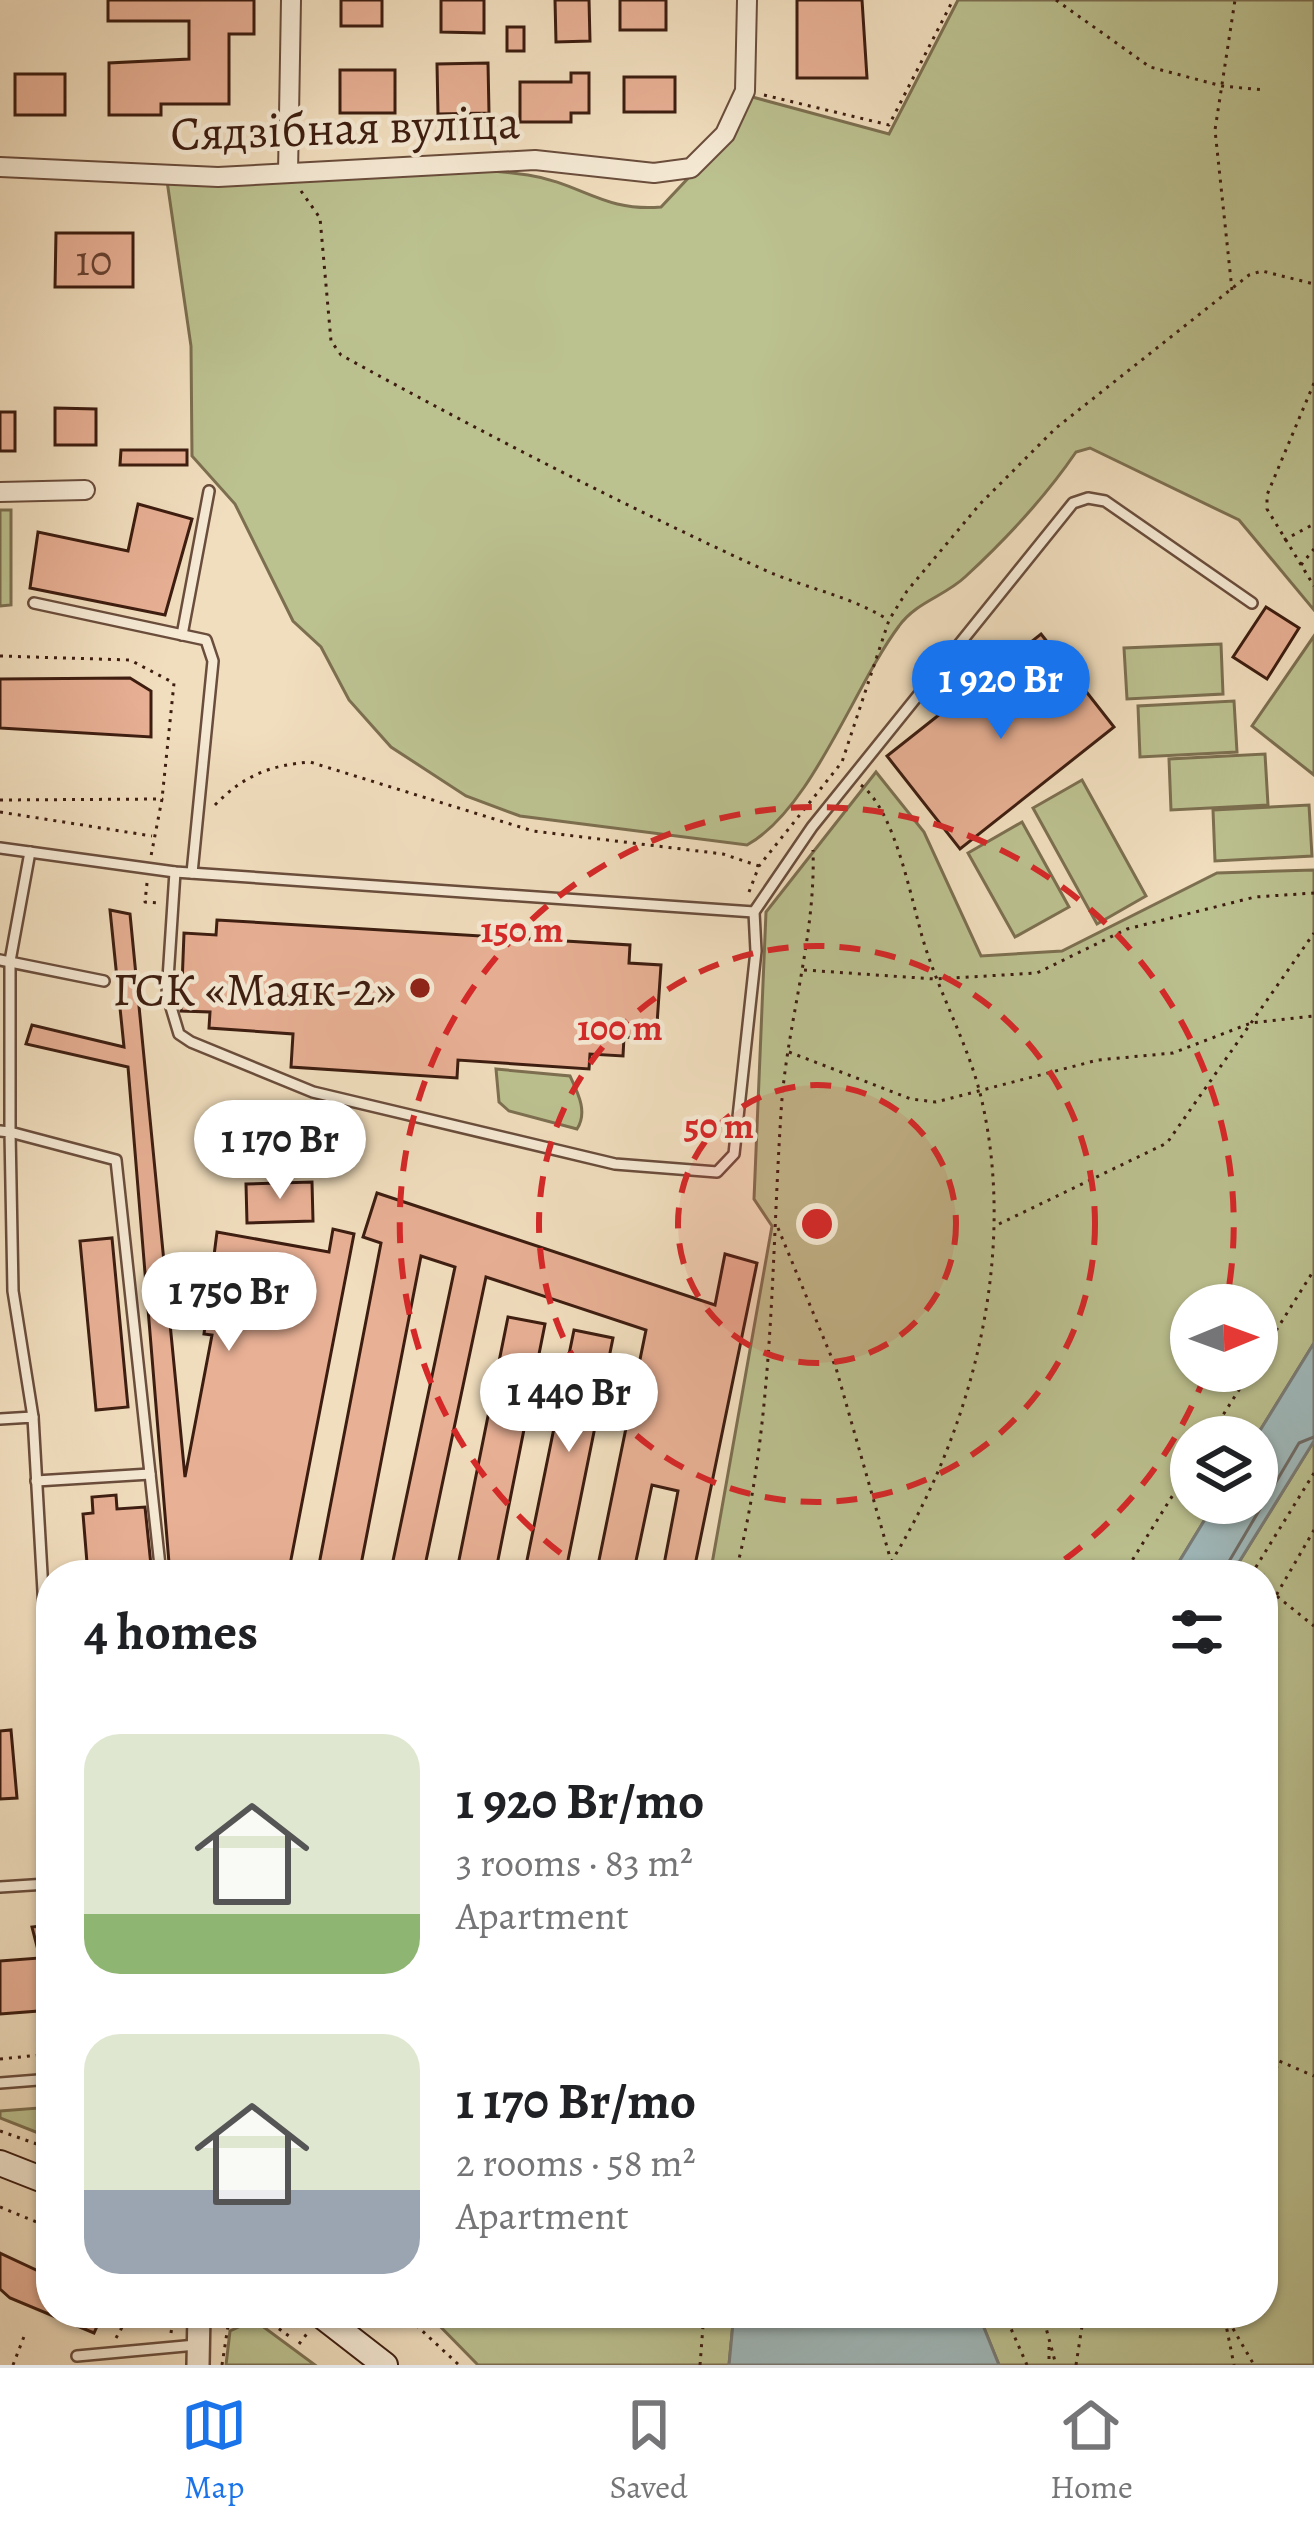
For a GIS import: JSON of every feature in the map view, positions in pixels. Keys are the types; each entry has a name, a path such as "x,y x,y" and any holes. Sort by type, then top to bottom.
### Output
{"main road":[{"path":"0,2163 36,2177"},
{"path":"338,2328 385,2365"}],"street":[{"path":"289,173 291,0"},
{"path":"745,91 747,0"},
{"name":"Сядзібная вуліца","path":"0,167 218,176 535,160 654,172 691,168 725,134 745,91"},
{"path":"0,493 85,490"}],"lane":[{"path":"182,635 209,491"},
{"path":"175,872 167,994 179,1034 190,1042 313,1092 615,1164 707,1173 728,1165 734,1154 756,951 748,911 1073,503 1088,498 1105,501 1252,603"},
{"path":"34,603 206,640 213,661 192,873"},
{"path":"0,848 175,872 748,911"},
{"path":"30,852 5,960 5,1131 14,1291 33,1417 41,1560"},
{"path":"5,960 104,981"},
{"path":"5,1131 116,1160 158,1560"},
{"path":"0,1291 14,1291"},
{"path":"0,1419 33,1417"},
{"path":"37,1481 149,1474"},
{"path":"0,1887 36,1885"},
{"path":"0,2083 36,2080"},
{"path":"77,2356 197,2355"}],"path":[{"path":"745,91 889,125 952,0"},
{"path":"1056,0 1150,67 1222,86 1264,89"},
{"path":"1232,292 1215,130 1235,0"},
{"path":"289,173 320,218 331,341 341,355 566,478 632,503 763,569 853,598 889,620"},
{"path":"748,911 759,866 842,762 889,620 980,504 1056,428 1249,275 1262,271 1314,284"},
{"path":"1314,383 1267,495 1267,509 1314,586"},
{"path":"1284,539 1314,524"},
{"path":"1301,565 1314,549"},
{"path":"0,656 130,660 174,683 145,902 172,904"},
{"path":"196,831 218,801 244,779 274,765 310,762 533,831 723,854 759,866"},
{"path":"842,762 877,799 884,815 935,980 980,1092 993,1157 997,1225 989,1296 953,1433 892,1560"},
{"path":"0,800 161,799"},
{"path":"0,812 155,836"},
{"path":"738,1560 763,1413 787,1052 811,914 812,827"},
{"path":"800,970 935,980 1037,974 1126,929 1255,897 1314,893"},
{"path":"997,1225 1167,1143 1314,933"},
{"path":"787,1052 923,1102 1099,1060 1173,1053 1251,1023 1314,1016"},
{"path":"778,1226 836,1368 892,1560"},
{"path":"1278,1327 1314,1270"},
{"path":"1307,1281 1314,1285"},
{"path":"1260,1560 1314,1473"},
{"path":"1132,1560 1170,1500"},
{"path":"1314,1530 1278,1593 1314,1627"},
{"path":"0,2059 36,2055"},
{"path":"1278,2060 1314,2076"},
{"path":"0,2132 36,2144"},
{"path":"0,2207 36,2222"},
{"path":"107,2353 121,2328"},
{"path":"222,2365 228,2328"},
{"path":"278,2328 293,2339"},
{"path":"419,2328 459,2365"},
{"path":"700,2365 703,2328"},
{"path":"1011,2328 1028,2365"},
{"path":"1046,2328 1053,2365"},
{"path":"1076,2365 1082,2328"},
{"path":"1227,2328 1234,2365"},
{"path":"1233,2328 1255,2365"},
{"path":"13,2365 26,2334"}],"green space":[{"path":"958,0 1314,0 1314,610 1239,520 1090,448 1076,452 1024,517 965,577 906,618 882,651 812,776 770,828 747,845 520,816 466,796 391,747 349,700 321,647 293,621 235,504 192,456 191,346 166,174 347,167 483,170 547,179 623,205 661,207 708,157 745,95 889,134"},
{"path":"0,510 11,510 11,605 0,606"},
{"path":"1314,636 1314,775 1252,726"},
{"path":"1221,644 1223,694 1127,699 1124,648"},
{"path":"1234,701 1237,752 1140,757 1138,706"},
{"path":"1265,754 1268,805 1171,810 1169,759"},
{"path":"876,772 924,832 981,956 1062,951 1217,873 1314,870 1314,1343 1269,1416 1170,1416 1170,1524 1202,1524 1180,1560 713,1560 772,1226 754,1199 766,912"},
{"path":"1082,780 1146,896 1097,924 1033,808"},
{"path":"1309,805 1312,856 1215,861 1213,810"},
{"path":"1022,822 1069,907 1015,937 968,853"},
{"path":"496,1069 570,1076 582,1109 577,1129 509,1111 499,1102"},
{"path":"1314,1441 1314,2365 999,2365 984,2328 1278,2328 1278,1560 1240,1560 1263,1524 1278,1524 1278,1499"},
{"path":"36,2108 36,2132 0,2118 0,2111"},
{"path":"265,2328 315,2365 226,2365 230,2331"},
{"path":"442,2328 733,2328 729,2365 478,2365"}],"water":[{"path":"1314,1343 1314,1441 1278,1499 1278,1416 1269,1416"},
{"path":"1202,1524 1263,1524 1240,1560 1180,1560"},
{"path":"733,2328 984,2328 999,2365 729,2365"}],"building":[{"path":"108,0 254,0 254,34 229,34 229,104 161,104 161,115 109,115 109,63 189,59 189,21 108,21"},
{"path":"341,0 382,0 382,26 341,26"},
{"path":"441,0 484,0 484,33 441,32"},
{"path":"555,0 589,0 590,41 556,42"},
{"path":"620,0 666,0 666,30 620,30"},
{"path":"797,0 862,0 867,78 797,78"},
{"path":"507,27 524,27 524,51 507,51"},
{"path":"488,63 489,113 438,114 437,64"},
{"path":"340,70 395,70 395,113 340,113"},
{"path":"571,73 589,73 589,113 571,113 571,122 520,122 520,82 571,82"},
{"path":"15,74 65,74 65,115 15,115"},
{"path":"624,77 675,77 675,112 624,112"},
{"path":"56,233 133,233 133,287 55,287"},
{"path":"55,408 96,409 96,445 55,445"},
{"path":"0,412 15,412 15,451 0,451"},
{"path":"121,450 187,450 187,465 120,465"},
{"path":"138,504 192,519 165,615 30,588 38,532 128,551"},
{"path":"1266,607 1299,628 1267,679 1233,657"},
{"path":"1041,634 1114,727 960,849 887,756"},
{"path":"130,678 151,691 151,737 0,728 0,679"},
{"path":"110,910 130,914 185,1477 212,1335 204,1334 217,1232 329,1252 333,1229 354,1234 291,1560 169,1560 128,1067 26,1044 32,1025 124,1047"},
{"name":"ГСК «Маяк-2»","path":"217,920 630,945 629,963 661,965 656,1039 624,1037 623,1056 590,1054 589,1069 458,1060 457,1078 291,1067 293,1034 209,1028 210,1012 181,1011 184,933 216,935"},
{"path":"312,1182 313,1221 247,1223 246,1184"},
{"path":"377,1193 715,1305 725,1254 757,1263 696,1560 665,1560 678,1491 652,1485 636,1560 599,1560 646,1330 486,1277 426,1560 393,1560 455,1267 421,1256 362,1560 320,1560 381,1243 363,1237"},
{"path":"112,1238 128,1407 96,1410 80,1241"},
{"path":"508,1317 545,1324 498,1560 459,1560"},
{"path":"574,1330 613,1338 568,1560 527,1560"},
{"path":"116,1495 117,1509 145,1507 150,1560 87,1560 83,1514 93,1513 92,1497"},
{"path":"11,1730 17,1798 0,1799 0,1731"},
{"path":"36,1958 36,2011 0,2014 0,1961"},
{"path":"0,2253 36,2270 36,2309 10,2298 0,2289"}],"place":[{"name":"ГСК «Маяк-2»","path":"420,988"}]}
